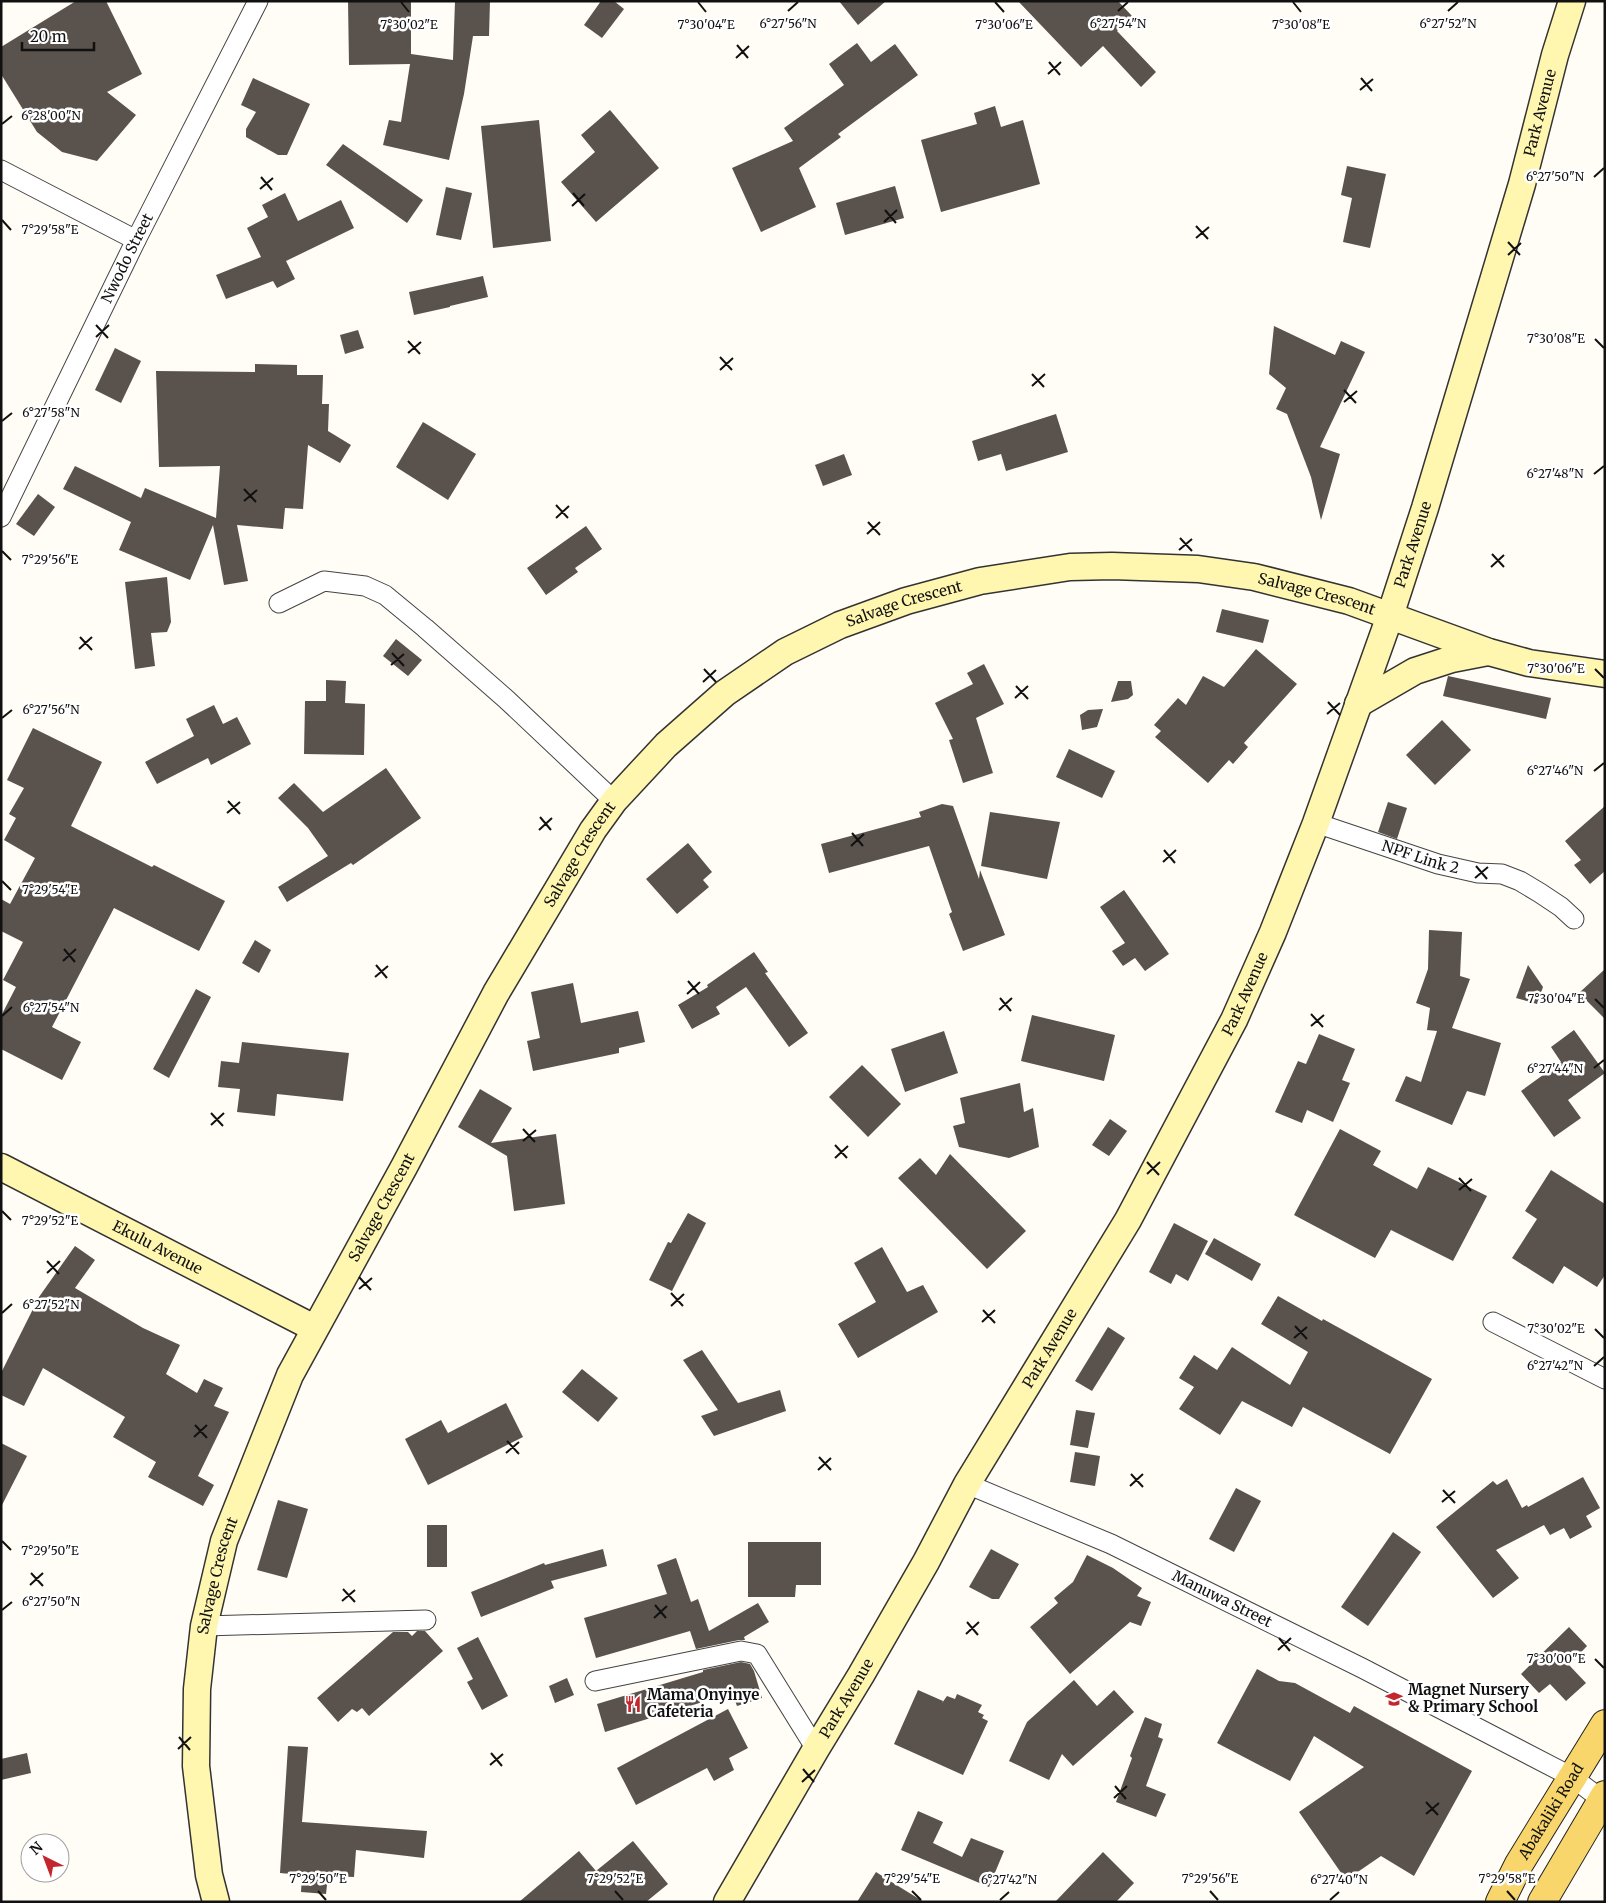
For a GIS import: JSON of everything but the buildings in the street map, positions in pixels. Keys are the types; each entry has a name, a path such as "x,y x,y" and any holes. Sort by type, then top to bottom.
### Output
{"main road":[{"name":"Park Avenue","path":"727,1902 861,1676 926,1562 967,1484 1128,1220 1238,1012 1273,932 1316,822 1390,616 1425,508 1522,184 1555,55 1572,1"},
{"name":"Salvage Crescent","path":"216,1902 209,1875 196,1766 197,1689 204,1626 224,1541 290,1375 314,1328 404,1167 496,993 593,830 614,800 666,745 724,693 786,652 840,625 906,601 980,581 1070,567 1112,566 1198,570 1254,577 1349,601 1489,652 1529,663 1605,674"},
{"path":"1358,704 1415,672 1452,659 1489,652"},
{"name":"Ekulu Avenue","path":"1,1167 314,1328"},
{"name":"Abakaliki Road","path":"1500,1902 1519,1864 1605,1724"},
{"path":"1542,1902 1603,1797"}],"street":[{"name":"Nwodo Street","path":"1,517 136,240 258,1"},
{"path":"1,170 136,240"},
{"path":"279,603 324,581 365,586 384,595 506,699 614,800"},
{"name":"NPF Link 2","path":"1316,822 1438,864 1478,873 1502,874 1520,881 1540,893 1561,907 1574,919"},
{"path":"1493,1322 1605,1379"},
{"name":"Manuwa Street","path":"967,1484 1111,1544 1362,1668 1572,1777 1603,1797"},
{"path":"204,1626 426,1620"},
{"path":"595,1681 741,1651 757,1654 816,1749"}],"place":[{"name":"Magnet Nursery & Primary School","path":"1394,1699"},
{"name":"Mama Onyinye Cafeteria","path":"633,1704"}]}
